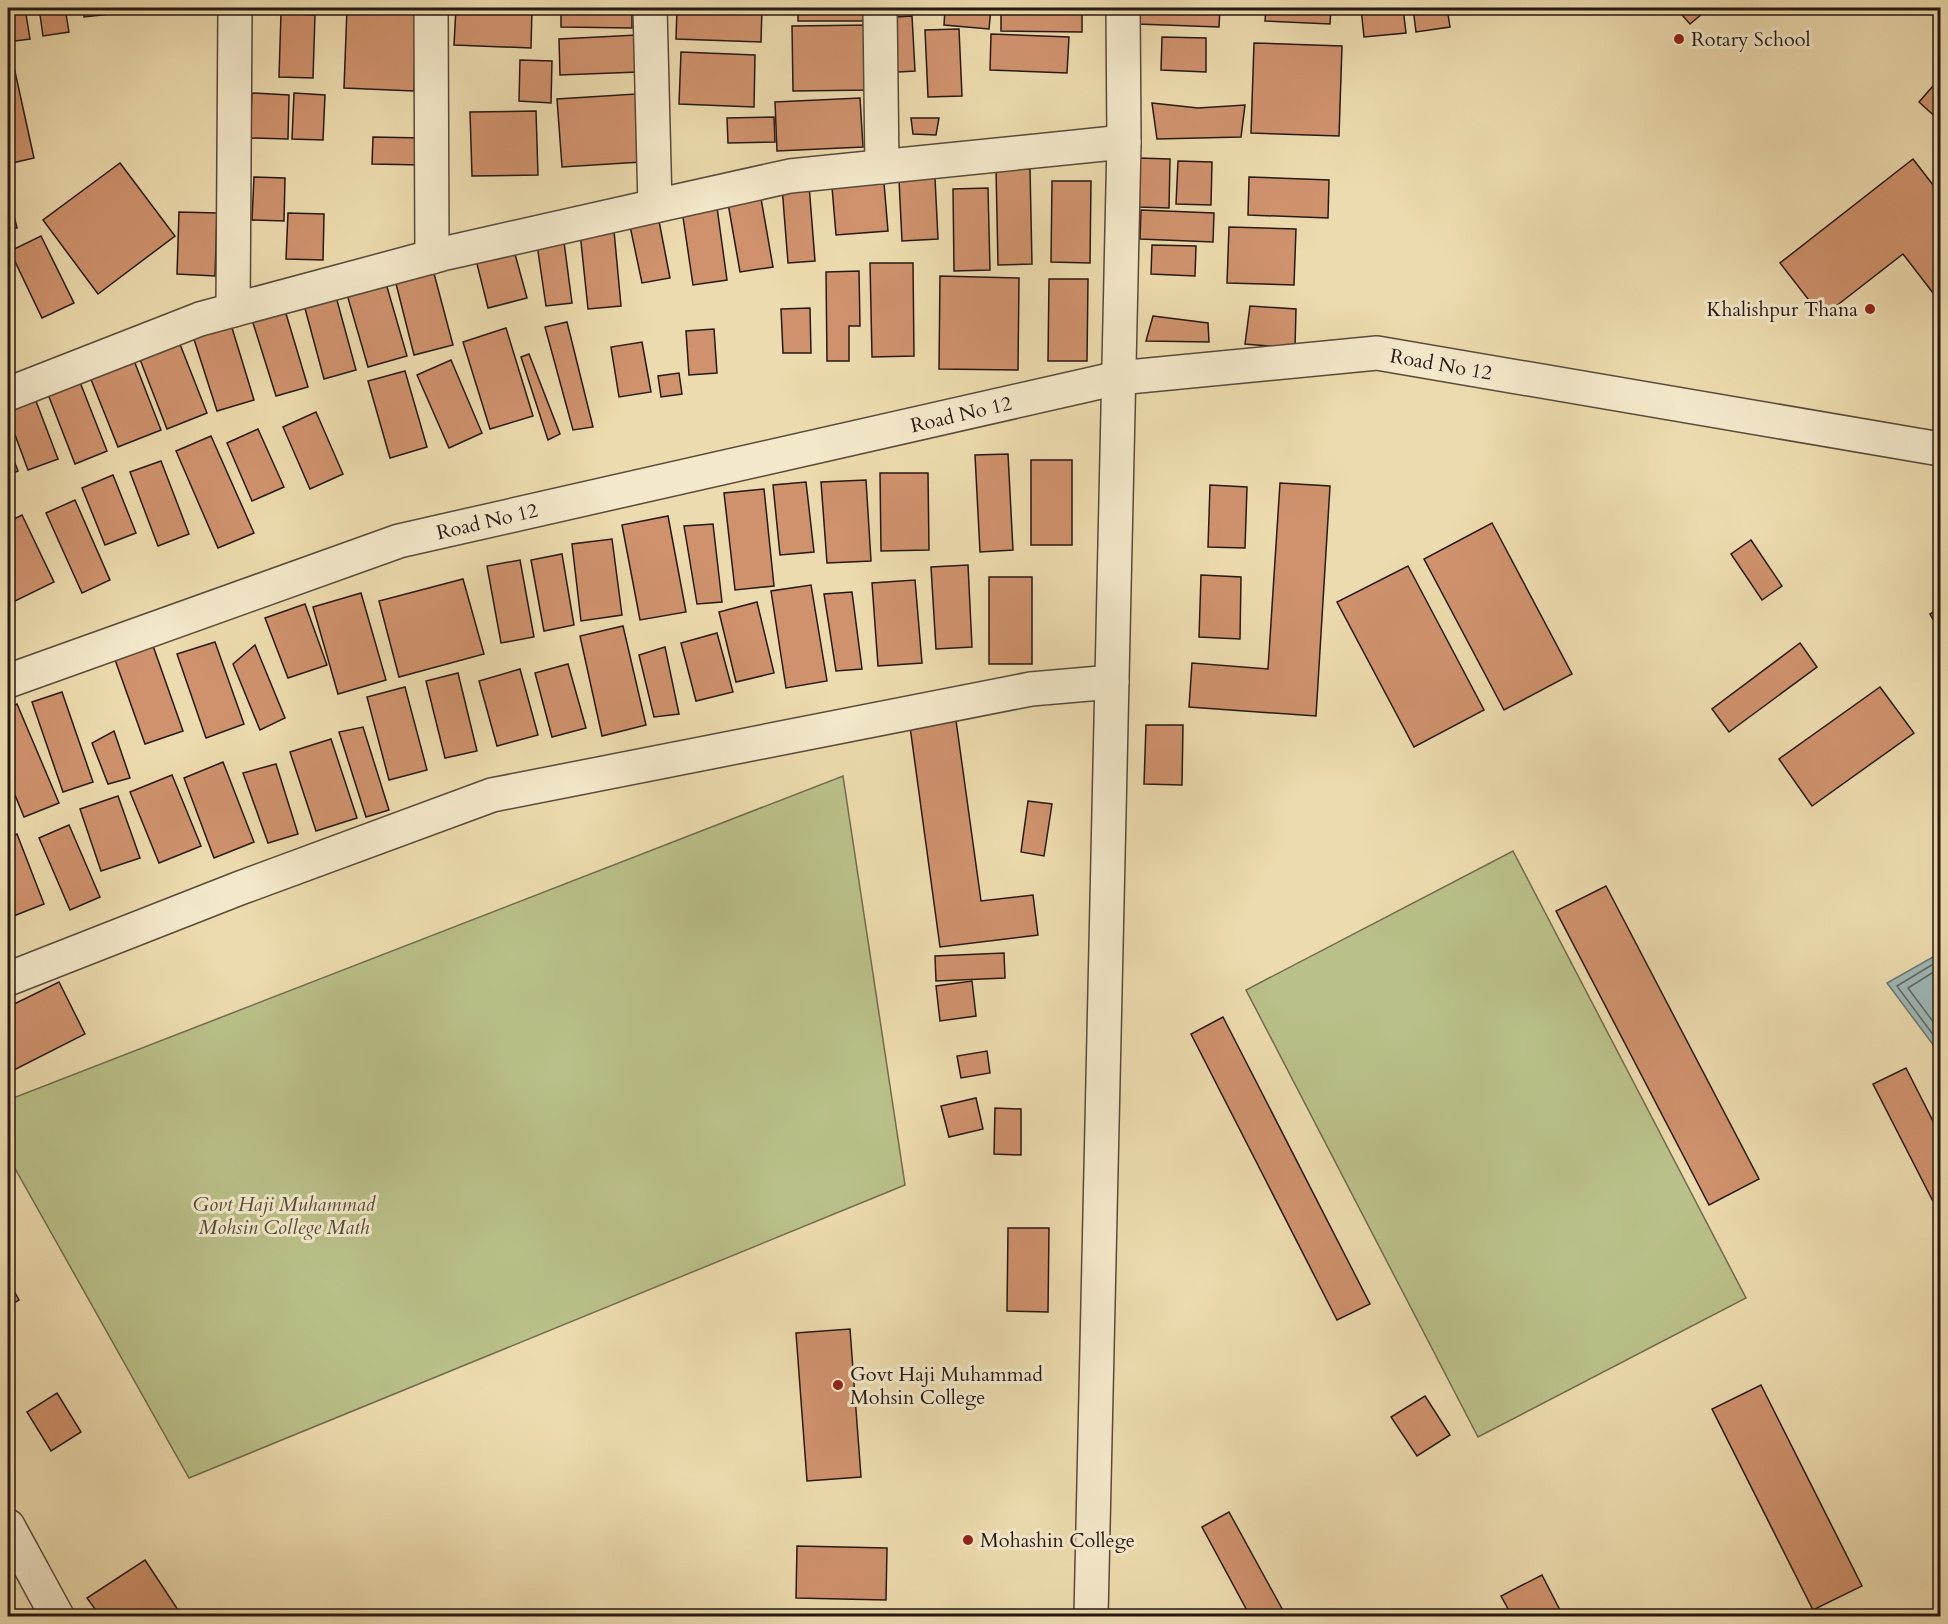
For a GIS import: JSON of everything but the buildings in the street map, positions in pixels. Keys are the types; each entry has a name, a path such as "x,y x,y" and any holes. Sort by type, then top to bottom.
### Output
{"street":[{"path":"233,310 235,8"},
{"path":"431,8 432,257"},
{"path":"650,8 655,206"},
{"path":"880,8 882,167"},
{"path":"1091,1617 1124,142 1123,8"},
{"path":"8,394 200,319 432,257 655,206 790,176 1124,142"},
{"name":"Road No 12","path":"8,681 399,541 1118,378 1377,353 1941,449"},
{"path":"8,979 240,888 492,795 1031,690 1112,682"},
{"path":"8,1526 57,1617"}],"green space":[{"name":"Govt Haji Muhammad Mohsin College Math","path":"843,776 905,1185 189,1478 8,1156 8,1100"},
{"path":"1513,851 1746,1298 1478,1437 1246,990"}],"water":[{"path":"1940,953 1940,1054 1887,983"}],"place":[{"name":"Rotary School","path":"1679,39"},
{"name":"Khalishpur Thana","path":"1870,309"},
{"name":"Govt Haji Muhammad Mohsin College","path":"838,1385"},
{"name":"Mohashin College","path":"968,1540"}]}
